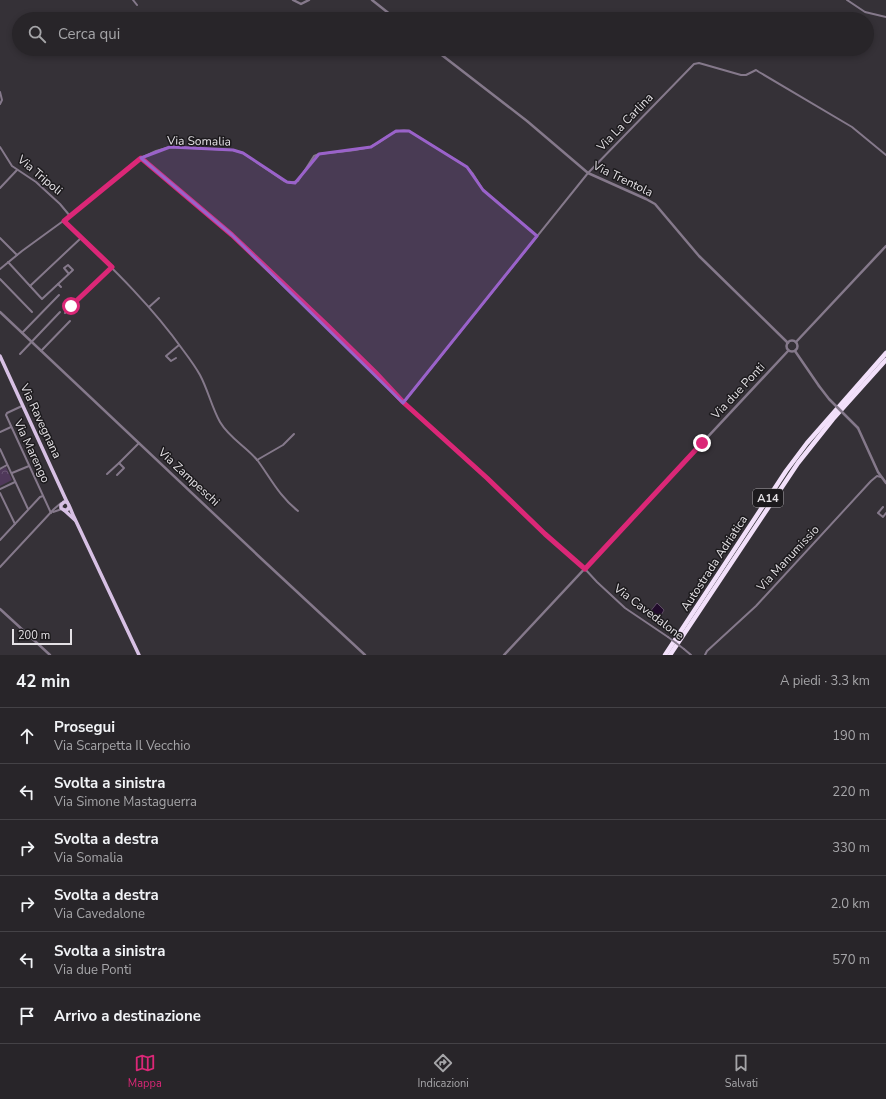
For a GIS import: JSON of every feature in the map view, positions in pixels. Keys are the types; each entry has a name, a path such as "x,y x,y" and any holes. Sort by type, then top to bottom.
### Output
{"highway":[{"name":"Autostrada Adriatica","path":"665,655 786,471 821,426 886,353"},
{"name":"Autostrada Adriatica","path":"670,655 798,463 833,419 886,360"}],"main road":[{"name":"Via Ravegnana","path":"0,356 64,494 64,502"},
{"path":"76,521 63,510 61,506 64,502 69,506 139,655"},
{"path":"63,510 67,510 69,506"}],"street":[{"path":"133,0 138,5"},
{"path":"293,0 301,4 309,0"},
{"path":"372,0 387,12"},
{"path":"847,0 865,12"},
{"path":"874,14 886,17"},
{"name":"Via Trentola","path":"443,56 527,121 588,172 655,204 704,261 788,343"},
{"name":"Via La Carlina","path":"403,402 588,172 694,64 699,63 741,75 746,75 754,71 759,72 852,127 886,155"},
{"path":"0,92 2,100 0,104"},
{"name":"Via Somalia","path":"0,269 64,221 141,158 156,151 170,147 233,150 243,153 287,182 292,183 298,181 314,156 371,147 396,131 402,130 409,131 467,167 483,190 537,236"},
{"name":"Via Tripoli","path":"0,147 10,164 36,182 60,204 70,216"},
{"name":"Via Cavedalone","path":"141,158 232,235 375,372 403,402 487,478 625,608 691,655"},
{"path":"0,188 17,170"},
{"path":"64,221 112,267 149,307 179,344 200,375 220,421 229,435 257,460 278,492 298,511"},
{"path":"0,238 18,255"},
{"path":"30,286 81,238"},
{"path":"795,351 791,352 788,350 786,346 788,343 793,341 796,342 886,246"},
{"path":"8,262 42,299 69,274 73,270 68,265 64,268 69,274"},
{"path":"65,313 112,267"},
{"path":"0,279 32,312"},
{"path":"58,284 61,287"},
{"path":"22,333 59,295"},
{"path":"149,307 159,298"},
{"name":"Via Zampeschi","path":"0,312 365,655"},
{"path":"20,354 60,312"},
{"path":"41,351 70,321"},
{"path":"795,351 798,347 796,342"},
{"path":"176,358 172,362 166,356 179,344"},
{"name":"Via due Ponti","path":"504,655 788,350"},
{"path":"795,351 829,399 858,428 874,464 886,483"},
{"name":"Via Marengo","path":"23,406 6,414 43,496 52,512"},
{"path":"0,432 11,427"},
{"path":"257,460 283,445 294,434"},
{"path":"107,474 139,443"},
{"path":"0,449 28,510"},
{"path":"117,475 124,468 119,463"},
{"path":"0,469 7,465"},
{"path":"11,474 29,466"},
{"name":"Via Manumissio","path":"705,655 706,651 776,585 875,477 878,476 883,480"},
{"path":"0,489 15,482"},
{"path":"0,493 15,524"},
{"path":"0,540 40,497 43,496"},
{"path":"0,567 52,512 64,502"},
{"path":"883,507 878,513 883,517 886,513"},
{"path":"52,512 63,510"},
{"path":"0,609 50,655"}],"highlighted area":[{"path":"396,131 409,131 467,167 483,190 537,236 403,403 232,235 141,158 170,147 233,150 243,153 287,182 295,183 319,154 371,147"}],"green space":[{"path":"6,467 12,480 0,486 0,470"}],"shaded area":[{"path":"657,603 664,610 659,619 649,613"}],"route":[{"path":"71,306 112,267 64,221 141,158 232,235 328,326 403,402 487,478 545,534 585,569 702,443"}]}
